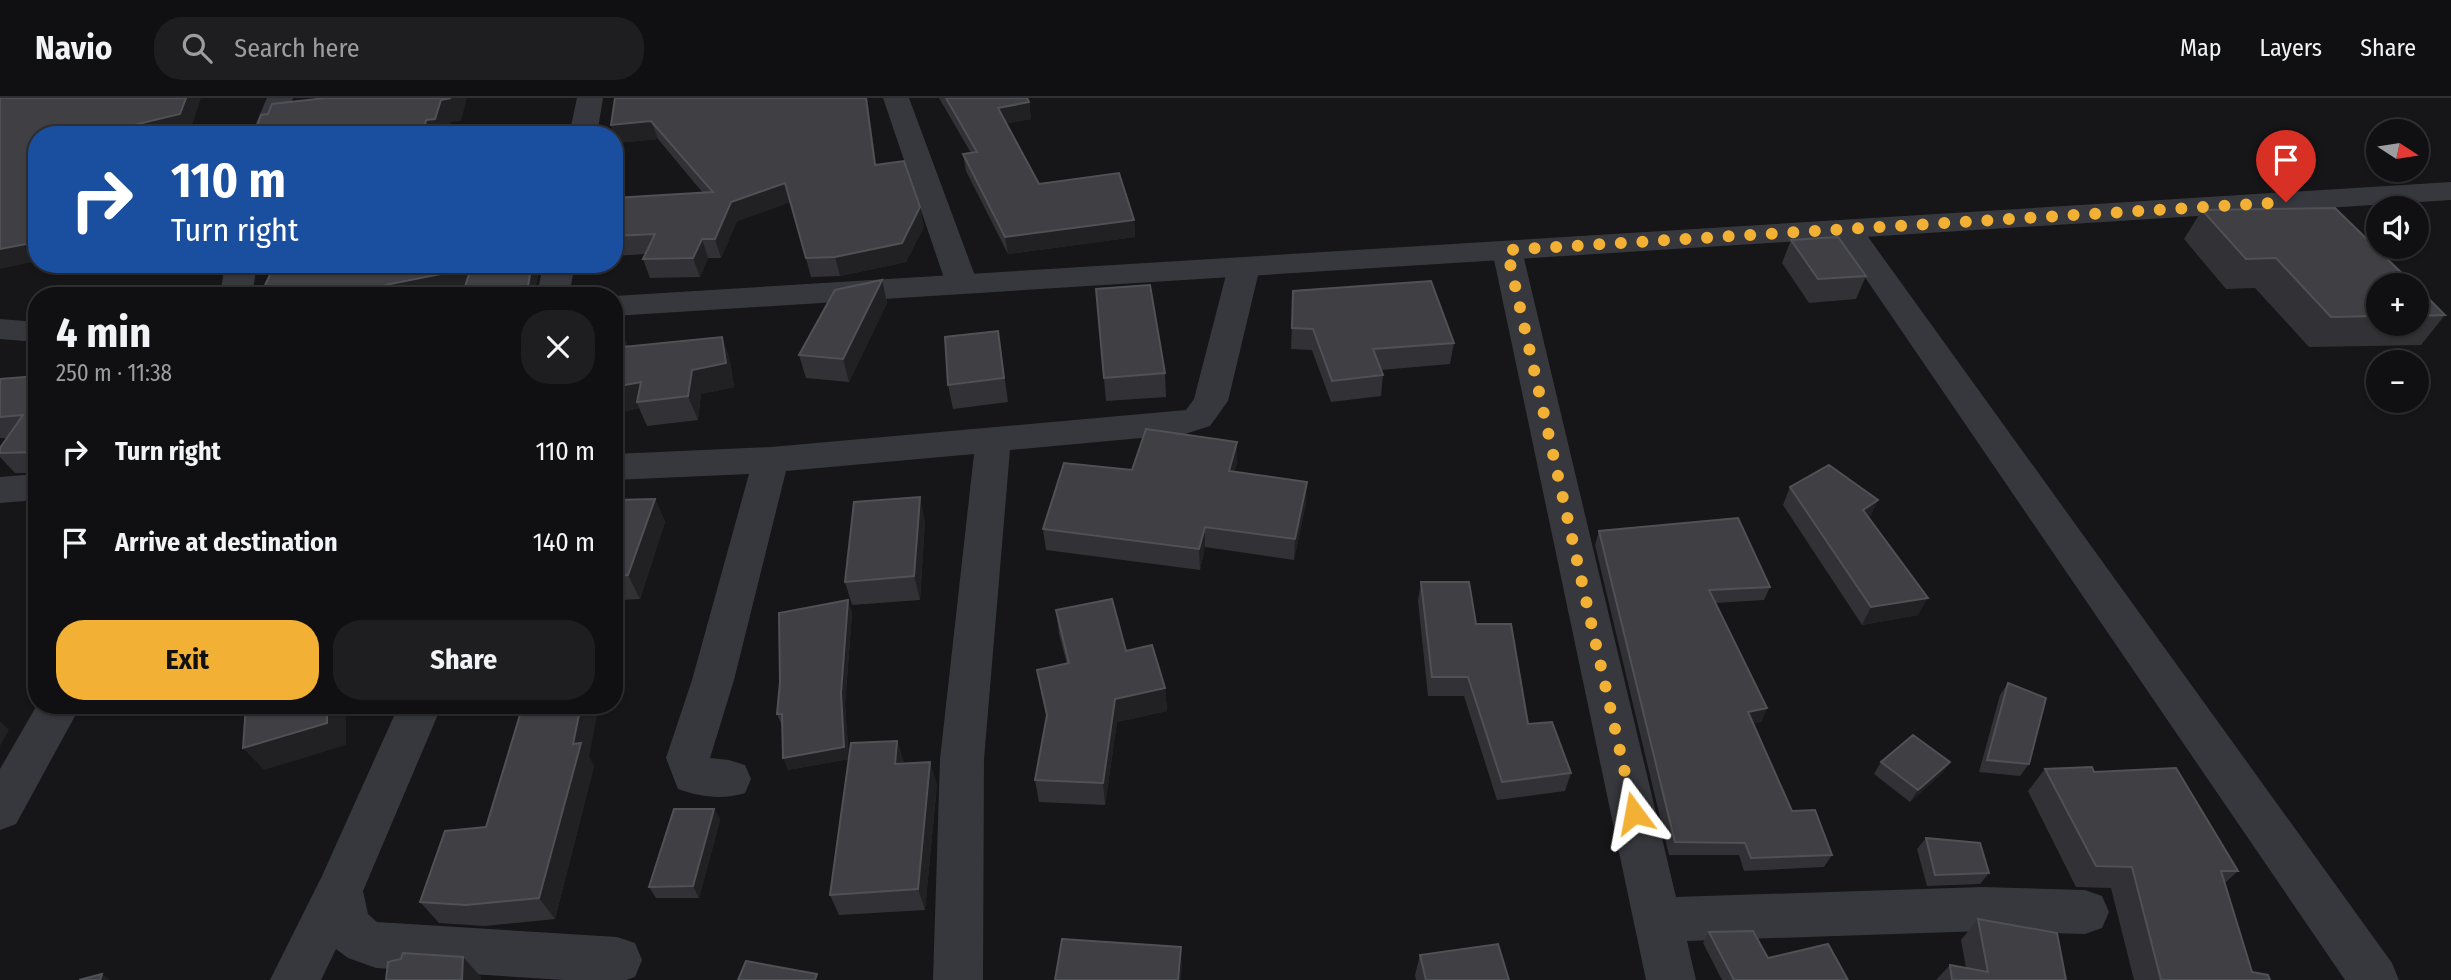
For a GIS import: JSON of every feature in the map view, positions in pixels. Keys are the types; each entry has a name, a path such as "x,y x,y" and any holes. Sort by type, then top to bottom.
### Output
{"street":[{"path":"269,126 281,98"},
{"path":"585,126 590,98"},
{"path":"896,98 962,284"},
{"path":"623,305 2451,191"},
{"path":"1847,229 2374,980"},
{"path":"1507,250 1671,980"},
{"path":"623,467 771,460 993,441 1185,422 1198,418 1211,401 1244,267"},
{"path":"0,329 28,331"},
{"path":"958,980 962,759 993,441"},
{"path":"729,779 694,776 688,758 713,680 771,460"},
{"path":"0,490 28,488"},
{"path":"0,810 55,714"},
{"path":"295,980 339,891 417,714"},
{"path":"339,891 345,922 351,934 360,941 376,945 618,960"},
{"path":"1658,920 1983,909 2085,912"}],"building":[{"path":"0,98 186,98 180,114 130,126 28,126 28,244 0,249"},
{"path":"326,98 451,98 441,100 435,119 426,120 425,126 257,126 261,115 268,114 272,104"},
{"path":"615,98 866,98 875,165 904,161 920,207 902,243 835,257 806,258 785,183 731,202 715,239 702,239 693,258 643,259 655,234 623,236 623,197 713,192 651,121 611,125"},
{"path":"946,98 1027,98 1029,102 998,108 1039,184 1119,173 1134,220 1005,237 963,154 977,152"},
{"path":"2335,208 2366,238 2366,259 2387,259 2402,273 2366,273 2366,316 2331,317 2276,258 2246,259 2202,210"},
{"path":"1838,237 1866,276 1818,279 1791,240"},
{"path":"271,273 446,273 384,287 264,287"},
{"path":"469,273 530,275 528,287 465,287"},
{"path":"882,280 843,359 799,355 835,290"},
{"path":"1431,281 1454,343 1373,349 1383,375 1332,381 1313,329 1292,328 1293,291"},
{"path":"1150,285 1165,373 1104,378 1096,289"},
{"path":"2429,299 2445,315 2429,316"},
{"path":"998,331 1004,378 948,385 945,337"},
{"path":"722,337 726,363 692,370 688,396 637,402 641,382 623,385 623,347"},
{"path":"28,377 28,452 0,453 0,448 23,415 0,417 0,379"},
{"path":"1146,429 1237,442 1229,471 1307,482 1295,539 1205,527 1199,549 1043,529 1064,463 1132,470"},
{"path":"1829,465 1878,500 1863,510 1928,598 1871,607 1790,487"},
{"path":"920,497 914,576 845,582 854,502"},
{"path":"655,499 628,575 623,575 623,500"},
{"path":"1738,518 1770,587 1709,590 1767,708 1748,712 1792,811 1815,810 1832,855 1751,858 1745,843 1675,842 1599,531"},
{"path":"1421,582 1469,582 1476,624 1511,624 1528,724 1552,722 1571,773 1502,782 1468,677 1432,677"},
{"path":"1112,599 1126,651 1152,645 1165,688 1115,699 1103,783 1035,780 1047,715 1037,670 1069,663 1056,610"},
{"path":"848,600 841,693 844,747 783,758 782,714 777,714 780,682 779,613"},
{"path":"2008,683 2046,698 2029,764 1987,760"},
{"path":"245,714 327,714 327,723 243,748"},
{"path":"520,714 579,714 573,744 581,743 539,898 466,905 420,902 445,831 486,827"},
{"path":"1913,735 1950,762 1918,790 1881,762"},
{"path":"897,741 895,764 930,762 918,889 830,895 851,743"},
{"path":"2092,767 2094,772 2176,768 2238,871 2221,871 2252,972 2268,975 2270,980 2161,980 2132,867 2096,866 2045,769"},
{"path":"674,809 714,809 693,886 649,887"},
{"path":"1926,838 1980,843 1989,873 1935,875"},
{"path":"1978,919 2057,933 2066,980 1952,980 1950,965 1988,972"},
{"path":"1753,931 1768,958 1828,944 1848,980 1734,980 1709,932"},
{"path":"1062,939 1181,947 1178,980 1055,980"},
{"path":"1498,944 1509,980 1426,980 1420,955"},
{"path":"403,953 463,957 462,980 386,980 388,962 401,959"},
{"path":"746,961 817,974 815,980 738,980"},
{"path":"102,974 100,980 79,980"}],"route":[{"path":"1634,813 1507,250 2286,202"}]}
